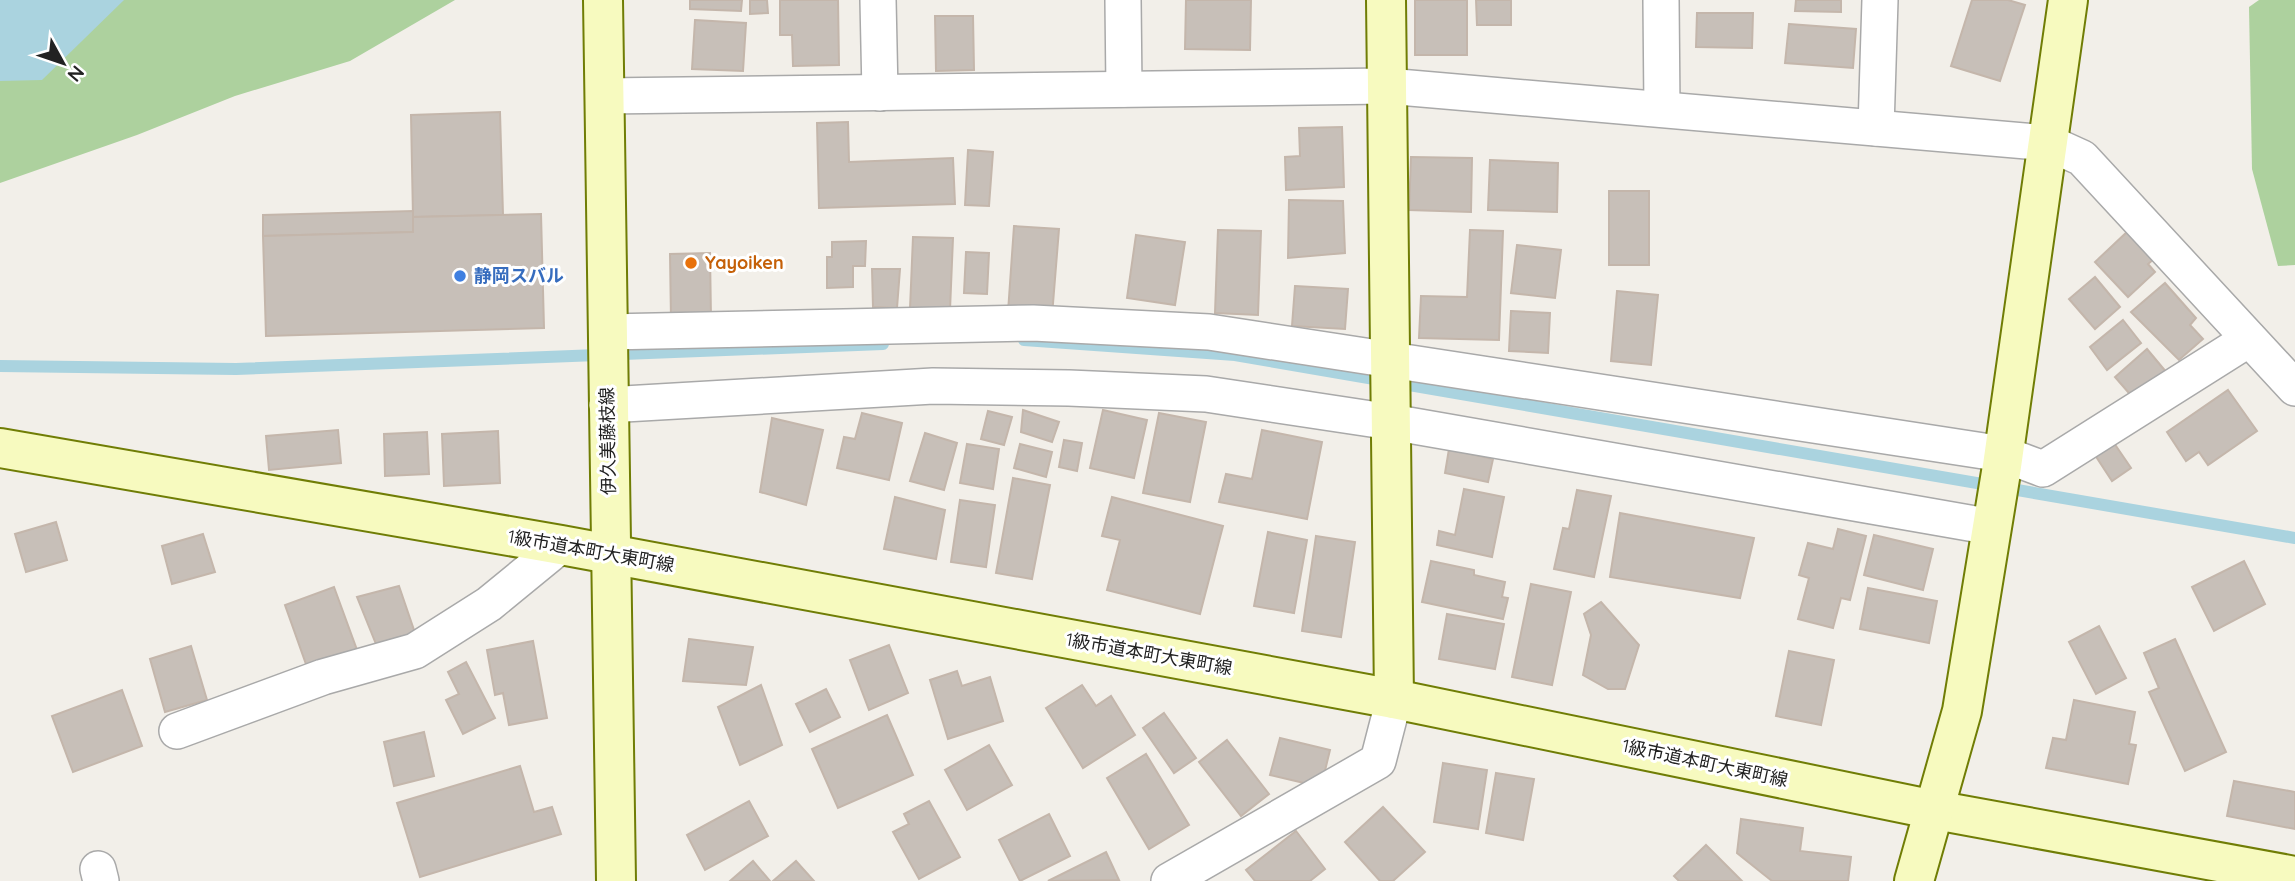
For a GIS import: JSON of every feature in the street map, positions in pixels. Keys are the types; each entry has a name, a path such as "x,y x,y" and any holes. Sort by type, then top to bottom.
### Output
{"street":[{"name":"伊久美藤枝線","path":"603,0 616,881"},
{"path":"878,0 880,93"},
{"path":"1123,0 1125,89"},
{"path":"1169,881 1378,761 1394,698 1386,0"},
{"path":"1661,0 1662,109"},
{"path":"1876,128 1880,0"},
{"path":"1914,881 1962,711 2002,460 2068,0"},
{"path":"604,96 1387,86 2049,143 2082,158 2295,388"},
{"path":"607,336 1033,323 1209,332 2002,460 2043,469 2249,339"},
{"path":"607,401 933,386 1206,394 1391,422 1992,523"},
{"name":"1級市道本町大東町線","path":"0,448 561,545 1394,698 1935,810 2293,876"},
{"path":"177,731 323,677 415,652 489,604 561,545"}],"green space":[{"path":"0,0 455,0 350,61 235,96 137,135 0,183"},
{"path":"2259,0 2295,0 2295,265 2278,266 2252,169 2249,7"}],"water":[{"path":"0,0 124,0 42,80 0,81"}],"building":[{"path":"690,0 742,0 741,11 690,9"},
{"path":"750,0 767,0 768,13 750,14"},
{"path":"780,0 838,0 839,65 793,66 792,35 780,35"},
{"path":"1186,0 1251,0 1250,50 1185,49"},
{"path":"1415,0 1467,0 1467,55 1415,55"},
{"path":"1476,0 1511,0 1511,25 1477,25"},
{"path":"1796,0 1841,0 1841,12 1795,11"},
{"path":"1972,0 2008,0 2025,5 2000,81 1951,66"},
{"path":"1697,13 1753,13 1752,48 1696,47"},
{"path":"935,16 973,16 974,70 936,71"},
{"path":"695,20 746,23 743,71 692,69"},
{"path":"1789,24 1856,29 1853,68 1785,63"},
{"path":"500,112 503,215 413,217 411,115"},
{"path":"848,122 849,162 953,158 955,204 819,208 817,123"},
{"path":"1342,127 1344,187 1286,190 1285,157 1300,156 1299,128"},
{"path":"968,150 993,152 989,206 965,205"},
{"path":"1411,157 1472,158 1471,212 1409,210"},
{"path":"1490,160 1558,163 1557,212 1488,210"},
{"path":"1609,191 1649,191 1649,265 1609,265"},
{"path":"1289,200 1343,201 1345,253 1288,258"},
{"path":"413,211 413,232 263,236 263,215"},
{"path":"541,214 544,328 266,336 263,236 413,232 413,217"},
{"path":"1014,226 1059,229 1052,316 1008,312"},
{"path":"1218,230 1261,231 1258,315 1215,313"},
{"path":"1470,230 1503,231 1499,340 1419,338 1421,296 1467,297"},
{"path":"2128,231 2154,259 2148,264 2155,272 2128,297 2095,262"},
{"path":"1136,235 1185,242 1175,305 1127,298"},
{"path":"913,237 953,238 950,310 910,309"},
{"path":"866,241 865,266 853,266 853,287 827,288 827,257 832,257 832,242"},
{"path":"1517,245 1561,250 1555,298 1511,293"},
{"path":"966,252 989,253 987,294 964,293"},
{"path":"710,253 711,319 671,320 670,254"},
{"path":"872,269 900,269 897,308 873,307"},
{"path":"2095,277 2120,307 2095,329 2069,299"},
{"path":"2165,283 2196,318 2190,325 2203,339 2179,360 2131,312"},
{"path":"1295,286 1348,289 1345,329 1292,326"},
{"path":"1617,291 1658,295 1651,365 1611,361"},
{"path":"1511,311 1550,313 1548,353 1509,351"},
{"path":"2123,320 2141,343 2107,370 2090,347"},
{"path":"2147,349 2167,373 2135,400 2115,377"},
{"path":"2228,390 2257,431 2208,465 2199,452 2186,461 2167,432"},
{"path":"1023,410 1059,422 1052,442 1021,432"},
{"path":"1103,410 1147,420 1134,478 1090,468"},
{"path":"988,411 1012,417 1004,445 981,439"},
{"path":"862,413 902,423 889,480 837,468 844,437 855,439"},
{"path":"1159,413 1206,422 1190,502 1143,493"},
{"path":"772,418 823,430 806,505 760,492"},
{"path":"338,430 341,463 269,470 266,436"},
{"path":"1262,430 1322,442 1307,519 1219,502 1226,474 1252,479"},
{"path":"498,431 500,483 444,486 442,434"},
{"path":"427,432 429,474 385,476 384,434"},
{"path":"925,433 957,443 944,490 910,481"},
{"path":"1064,440 1082,443 1077,471 1059,467"},
{"path":"2114,443 2131,468 2112,481 2095,455"},
{"path":"967,444 999,449 993,489 960,483"},
{"path":"1020,444 1052,452 1046,477 1014,468"},
{"path":"1449,449 1493,459 1488,482 1445,473"},
{"path":"1013,478 1050,485 1032,579 996,573"},
{"path":"1464,489 1504,497 1492,557 1437,545 1439,531 1455,535"},
{"path":"1577,490 1611,496 1594,577 1554,569 1563,528 1569,529"},
{"path":"895,497 945,510 936,559 884,549"},
{"path":"1112,497 1223,526 1200,614 1107,590 1120,540 1102,536"},
{"path":"960,500 995,505 986,567 951,562"},
{"path":"1620,513 1754,538 1740,598 1610,577"},
{"path":"56,522 67,560 26,572 15,534"},
{"path":"1838,529 1866,536 1850,600 1841,598 1833,628 1798,619 1809,578 1799,575 1808,543 1833,549"},
{"path":"1268,532 1307,540 1294,613 1254,606"},
{"path":"203,534 215,572 172,584 162,546"},
{"path":"1874,535 1933,549 1923,590 1864,575"},
{"path":"1316,536 1355,542 1341,637 1302,631"},
{"path":"1431,561 1474,570 1474,575 1505,582 1502,597 1508,598 1503,619 1422,602"},
{"path":"2244,561 2265,604 2214,631 2192,587"},
{"path":"1531,584 1571,592 1552,685 1512,677"},
{"path":"399,586 416,636 378,649 357,597"},
{"path":"334,587 357,650 307,667 285,605"},
{"path":"1868,588 1937,601 1929,643 1860,629"},
{"path":"1601,602 1639,645 1625,689 1608,689 1583,675 1591,635 1584,614"},
{"path":"1447,614 1504,624 1495,669 1439,659"},
{"path":"2099,626 2126,678 2096,694 2069,642"},
{"path":"689,639 753,647 746,685 683,681"},
{"path":"2175,639 2226,752 2185,771 2149,692 2159,688 2144,653"},
{"path":"533,641 547,718 509,725 503,693 495,695 487,650"},
{"path":"889,645 908,693 869,710 850,660"},
{"path":"191,646 207,700 165,712 150,659"},
{"path":"1789,651 1834,660 1821,725 1776,716"},
{"path":"466,662 495,718 463,734 446,700 459,694 448,672"},
{"path":"957,671 962,686 990,677 1003,721 948,739 930,680"},
{"path":"761,685 782,745 740,765 718,707"},
{"path":"1082,685 1096,706 1111,696 1135,735 1083,768 1046,708"},
{"path":"826,689 840,717 810,732 796,704"},
{"path":"122,690 142,746 73,772 52,716"},
{"path":"2074,700 2135,712 2129,744 2136,745 2128,784 2046,768 2053,738 2066,740"},
{"path":"1164,713 1196,758 1174,773 1143,728"},
{"path":"887,715 913,775 838,808 812,749"},
{"path":"424,732 434,776 394,786 384,742"},
{"path":"1280,738 1330,750 1321,787 1270,775"},
{"path":"1227,740 1269,794 1241,816 1199,762"},
{"path":"989,745 1012,785 967,810 945,770"},
{"path":"1146,754 1189,825 1149,849 1107,778"},
{"path":"1443,763 1487,770 1478,829 1434,822"},
{"path":"520,766 534,812 552,807 561,834 420,877 397,803"},
{"path":"1496,773 1534,779 1523,840 1486,833"},
{"path":"2234,781 2295,792 2295,829 2227,816"},
{"path":"749,801 768,836 705,870 687,835"},
{"path":"929,801 960,857 919,879 893,832 909,824 904,814"},
{"path":"1383,807 1425,852 1393,881 1380,881 1345,842"},
{"path":"1049,814 1070,856 1020,881 999,840"},
{"path":"1741,819 1803,828 1800,851 1851,857 1848,881 1772,881 1737,853"},
{"path":"1296,831 1325,869 1310,881 1255,881 1246,870"},
{"path":"1706,845 1742,881 1679,881 1674,876"},
{"path":"1106,852 1119,880 1048,881"},
{"path":"753,861 770,881 730,881"},
{"path":"796,861 814,881 773,881"}],"waterway":[{"path":"1024,340 1235,355 2295,538"},
{"path":"0,366 236,369 883,344"}],"place":[{"name":"Yayoiken","path":"691,263"},
{"name":"静岡スバル","path":"460,276"}]}
